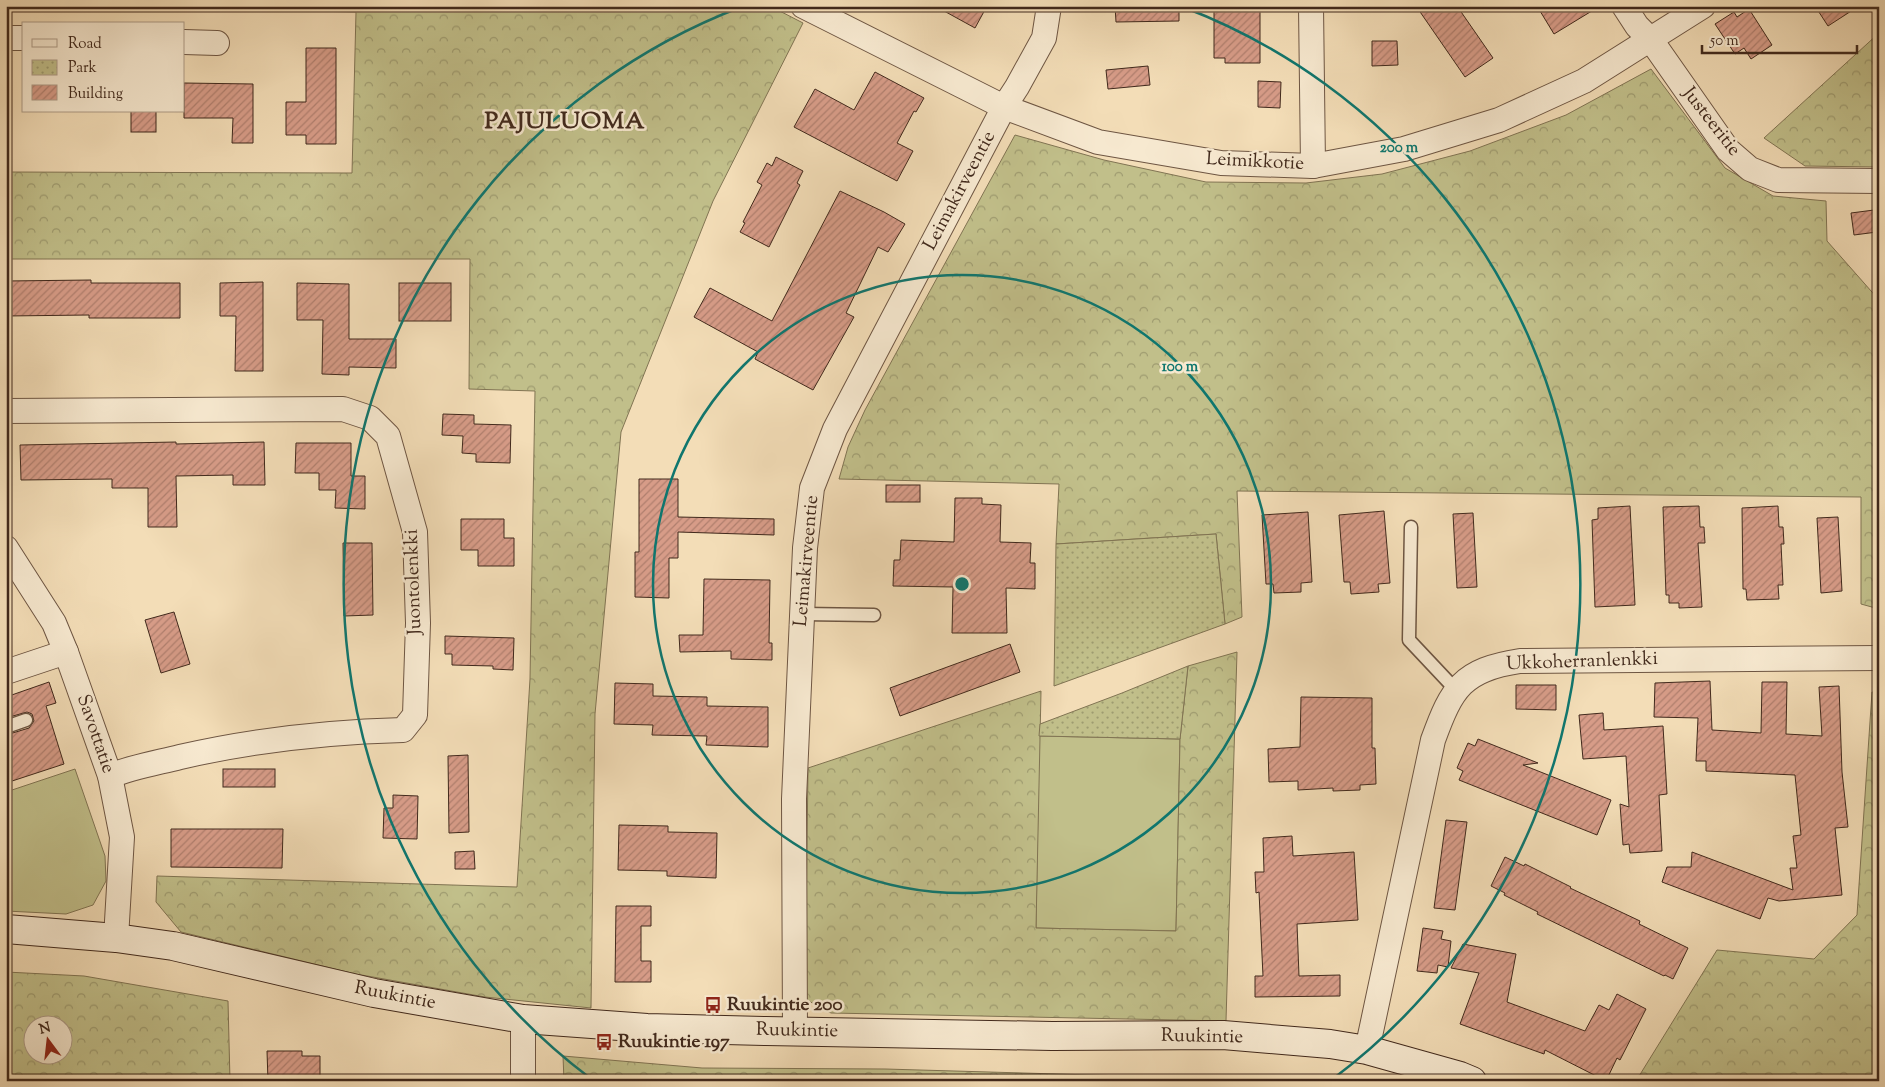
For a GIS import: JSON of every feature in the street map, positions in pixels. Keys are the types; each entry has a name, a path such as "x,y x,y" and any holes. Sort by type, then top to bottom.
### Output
{"street":[{"name":"Leimikkotie","path":"803,6 1004,107 1098,142 1220,163 1313,166 1404,149 1499,120 1584,81 1703,6"},
{"name":"Leimakirveentie","path":"795,1031 794,800 804,548 812,488 835,429 1004,107 1044,38 1049,6"},
{"path":"1310,6 1313,166"},
{"name":"Justeeritie","path":"1624,6 1637,26 1651,40 1728,150 1750,169 1778,180 1879,181"},
{"path":"6,38 22,38"},
{"path":"185,42 217,43"},
{"name":"Juontolenkki","path":"6,411 343,410 370,418 388,436 415,532 418,623 414,715 403,730 346,732 280,738 212,750 125,770 110,776"},
{"name":"Savottatie","path":"6,548 54,623 110,776 122,838 116,938"},
{"path":"6,672 66,652"},
{"name":"Ukkoherranlenkki","path":"1367,1050 1433,740 1446,706 1456,690 1470,677 1496,665 1520,661 1879,658"},
{"name":"Ruukintie","path":"6,929 116,938 173,946 374,993 523,1019 647,1028 1052,1036 1223,1036 1330,1044 1367,1050 1472,1081"},
{"path":"522,1081 523,1019"}],"lane":[{"path":"1411,527 1409,640 1456,690"},
{"path":"802,614 874,615"},
{"path":"6,726 26,720"}],"green space":[{"path":"264,6 770,6 803,23 713,201 621,432 595,714 591,1008 485,997 356,974 181,932 156,902 157,876 517,887 530,679 535,391 469,389 470,259 6,259 6,172 352,173 356,12 264,10"},
{"path":"1879,33 1879,167 1805,166 1764,138"},
{"path":"1651,69 1725,168 1773,196 1826,201 1827,241 1879,300 1879,609 1861,604 1861,497 1237,491 1242,617 1225,624 1216,534 1056,544 1059,484 839,479 848,447 865,410 1015,135 1104,160 1206,182 1306,183 1382,174 1470,151 1566,115"},
{"path":"1216,534 1225,624 1054,686 1056,544"},
{"path":"1237,652 1226,1021 831,1013 805,999 808,768 1041,691 1036,928 1176,931 1180,739 1188,666"},
{"path":"1188,666 1180,739 1039,736 1040,724"},
{"path":"1872,692 1879,693 1879,1081 1636,1081 1717,950 1814,959 1857,915"},
{"path":"1039,736 1180,739 1176,931 1036,928"},
{"path":"75,769 105,856 106,881 93,905 66,914 6,911 6,792"},
{"path":"6,972 84,976 228,1001 230,1081 6,1081"},
{"path":"563,1056 702,1068 885,1069 1195,1078 1195,1081 564,1081"}],"building":[{"path":"935,6 987,6 975,28"},
{"path":"1115,6 1179,6 1179,21 1116,22"},
{"path":"1214,6 1260,6 1260,63 1225,63 1225,58 1214,58"},
{"path":"1416,6 1457,6 1493,58 1465,77"},
{"path":"1537,6 1600,6 1554,34"},
{"path":"1815,6 1859,6 1828,26"},
{"path":"1749,9 1772,45 1751,59 1744,48 1735,54 1715,24 1734,12 1737,17"},
{"path":"1372,41 1397,41 1398,65 1372,66"},
{"path":"306,48 336,48 336,144 306,144 306,135 286,135 286,102 306,102"},
{"path":"1148,66 1150,85 1108,89 1106,70"},
{"path":"875,72 924,98 916,112 914,111 897,143 913,151 897,181 794,127 815,89 854,110"},
{"path":"1258,81 1281,82 1280,108 1258,107"},
{"path":"185,83 253,84 253,143 232,143 233,118 184,118"},
{"path":"131,112 156,112 156,132 131,132"},
{"path":"776,157 803,171 797,183 800,185 769,247 740,232 745,223 743,222 762,185 757,182 767,163 772,166"},
{"path":"840,191 905,224 888,252 878,247 846,313 854,317 813,390 755,359 758,352 694,317 710,288 772,321"},
{"path":"1874,210 1877,232 1854,235 1851,213"},
{"path":"91,280 91,283 180,283 180,318 89,318 89,315 6,316 6,281"},
{"path":"263,282 263,371 235,371 236,316 220,316 220,283"},
{"path":"297,283 349,284 349,339 396,339 396,368 349,367 349,375 322,374 323,320 297,320"},
{"path":"399,283 451,283 451,321 399,321"},
{"path":"443,414 474,415 474,424 511,425 510,463 476,462 476,454 462,453 463,436 442,435"},
{"path":"176,442 176,444 264,442 265,485 233,485 233,475 176,476 177,527 148,527 148,488 112,488 112,479 21,480 20,445"},
{"path":"296,443 351,443 351,476 365,476 365,509 335,508 336,490 319,490 319,473 295,473"},
{"path":"639,479 678,479 678,517 774,519 774,535 678,532 678,558 669,558 669,598 635,597 635,552 639,552"},
{"path":"886,485 920,485 920,502 886,502"},
{"path":"955,498 982,498 982,504 1001,505 1000,542 1031,543 1030,563 1035,563 1035,589 1006,588 1007,633 952,633 953,587 893,586 894,560 900,560 901,540 954,542"},
{"path":"1630,506 1635,605 1595,607 1592,520 1598,519 1598,508"},
{"path":"1699,506 1700,527 1704,527 1705,543 1698,543 1702,607 1679,608 1679,603 1669,603 1669,595 1666,595 1663,507"},
{"path":"1778,506 1779,527 1783,527 1784,544 1781,544 1783,585 1778,585 1779,599 1747,600 1746,589 1743,589 1742,508"},
{"path":"1384,511 1390,583 1378,584 1379,592 1351,594 1350,582 1344,582 1339,515"},
{"path":"1308,512 1312,582 1301,583 1301,592 1274,593 1273,584 1266,584 1262,515"},
{"path":"1473,513 1477,587 1457,588 1453,514"},
{"path":"1838,517 1842,591 1821,593 1817,518"},
{"path":"461,519 504,519 504,538 514,538 514,566 478,566 478,550 461,550"},
{"path":"343,543 372,543 373,615 344,616"},
{"path":"704,579 770,580 769,643 772,643 772,660 731,659 731,651 680,652 679,635 703,635"},
{"path":"174,612 190,664 161,673 145,620"},
{"path":"445,636 514,638 513,670 493,669 493,666 452,665 452,654 445,654"},
{"path":"1010,644 1020,672 900,716 890,688"},
{"path":"1710,681 1712,730 1761,733 1762,682 1787,682 1786,734 1822,736 1819,687 1839,686 1842,772 1848,827 1835,828 1842,895 1779,901 1768,898 1760,919 1662,882 1667,867 1691,867 1692,852 1793,890 1790,868 1797,868 1793,836 1801,835 1795,775 1706,771 1706,761 1696,761 1698,718 1654,717 1655,683"},
{"path":"49,682 56,703 46,706 64,764 6,783 6,735 29,728 34,721 32,714 27,712 6,718 6,697"},
{"path":"615,683 653,684 653,696 707,697 707,706 768,707 768,747 706,745 707,736 652,735 653,725 614,724"},
{"path":"1516,685 1556,685 1556,710 1516,709"},
{"path":"1301,697 1372,698 1372,748 1375,748 1376,784 1360,785 1360,790 1333,791 1333,788 1298,790 1298,781 1269,782 1268,749 1300,747"},
{"path":"1603,713 1604,730 1663,726 1667,794 1659,795 1662,851 1630,853 1629,844 1623,845 1620,804 1629,807 1626,756 1583,759 1579,715"},
{"path":"1478,739 1538,763 1523,765 1611,800 1597,835 1459,780 1463,771 1457,768 1468,743 1475,746"},
{"path":"468,755 469,832 449,833 448,756"},
{"path":"223,769 275,769 275,787 223,787"},
{"path":"393,795 418,796 417,839 383,838 384,808 393,808"},
{"path":"1446,820 1467,822 1455,910 1434,908"},
{"path":"619,825 668,826 668,832 717,833 716,878 667,876 667,871 618,870"},
{"path":"171,829 283,829 282,868 171,867"},
{"path":"1292,836 1293,856 1354,852 1358,920 1297,924 1299,976 1340,975 1340,996 1255,997 1255,976 1263,976 1259,892 1256,893 1255,872 1264,872 1263,838"},
{"path":"474,851 475,869 455,869 455,852"},
{"path":"1505,857 1524,866 1525,864 1570,888 1640,921 1639,924 1688,948 1673,979 1537,914 1538,912 1504,895 1505,893 1491,886"},
{"path":"616,906 651,906 651,926 641,926 641,961 651,961 651,982 615,982"},
{"path":"1423,928 1443,931 1441,939 1451,941 1448,967 1438,965 1437,973 1417,971"},
{"path":"1463,944 1516,954 1507,1002 1585,1031 1599,1005 1609,1010 1617,994 1646,1009 1620,1060 1617,1058 1606,1081 1545,1050 1544,1054 1460,1024 1479,973 1451,968"},
{"path":"267,1051 302,1051 302,1056 320,1056 320,1081 268,1081"}],"place":[{"name":"Ruukintie 200","path":"713,1005"},
{"name":"Ruukintie 197","path":"604,1042"}],"district":[{"name":"PAJULUOMA","path":"565,122"}]}
